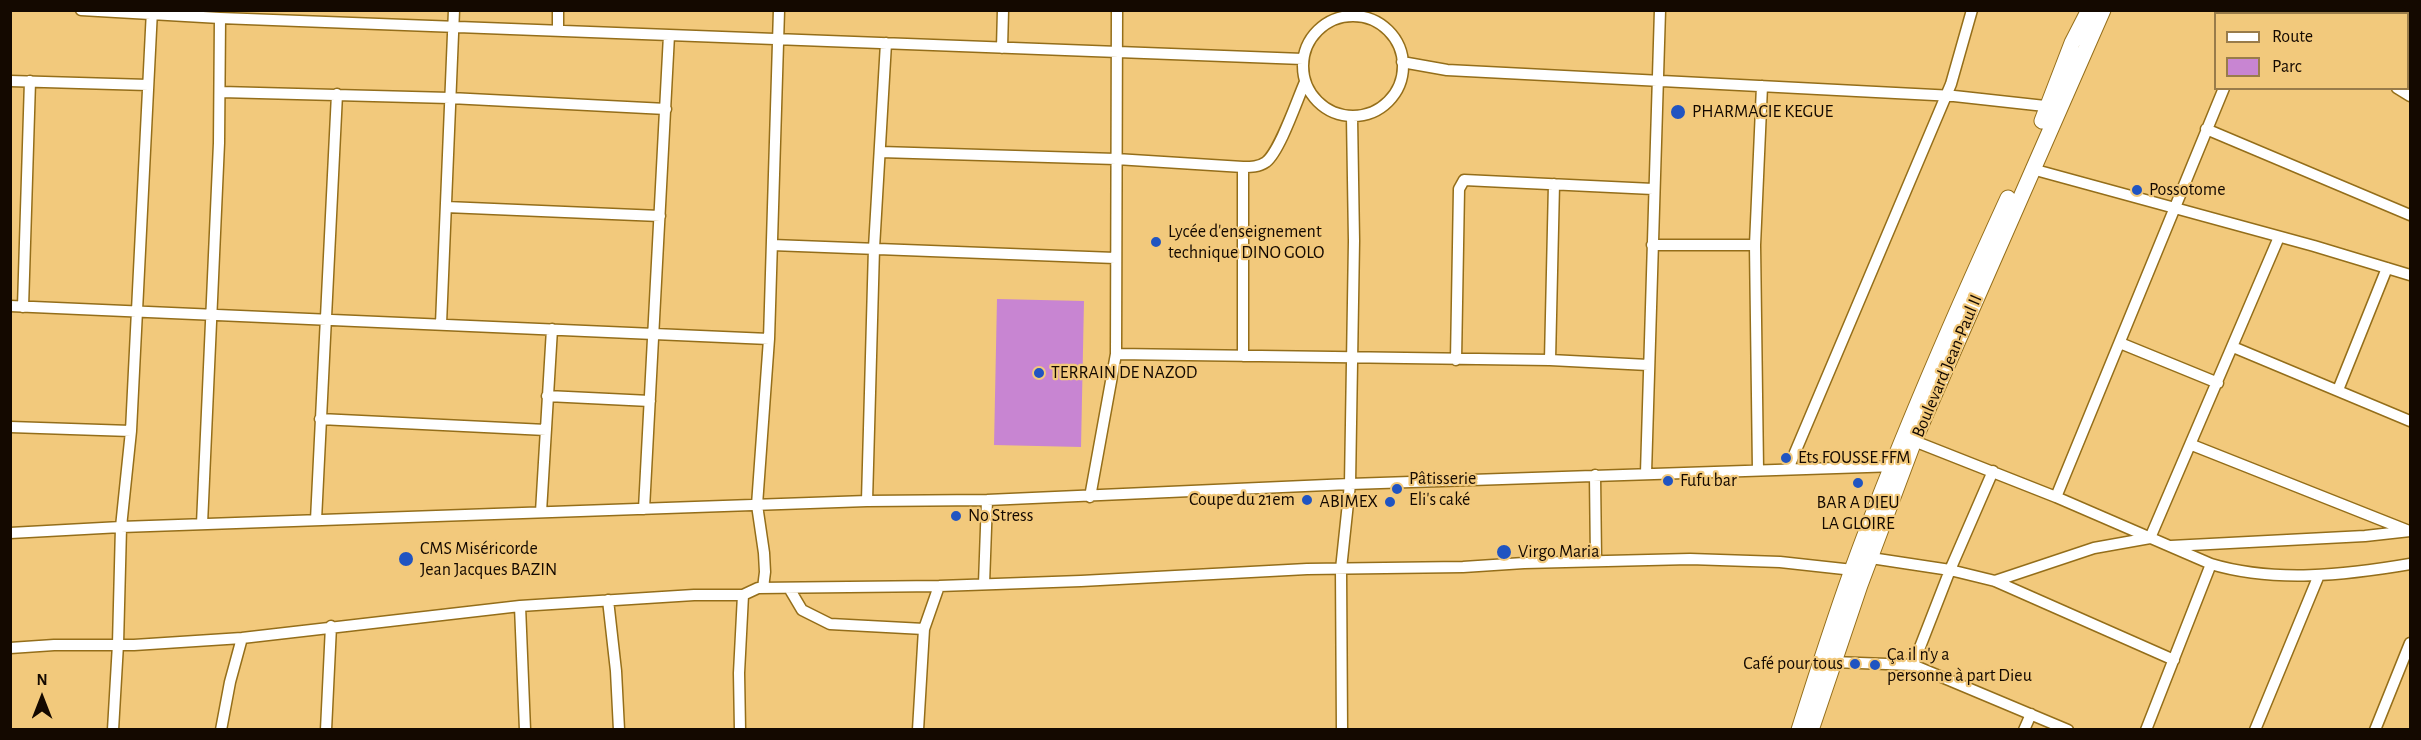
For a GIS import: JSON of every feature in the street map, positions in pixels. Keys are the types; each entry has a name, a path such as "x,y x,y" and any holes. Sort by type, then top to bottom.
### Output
{"main road":[{"name":"Boulevard Jean-Paul II","path":"1810,729 1871,558 1898,466 1914,441 2032,169 2054,107 2072,43 2089,10"},
{"name":"Boulevard Jean-Paul II","path":"1799,729 1853,570 1898,466 1955,313 2103,10"}],"street":[{"path":"81,10 220,18 1303,59"},
{"path":"441,324 454,10"},
{"path":"558,10 558,31"},
{"path":"761,588 765,572 757,505 769,339 779,10"},
{"path":"1002,48 1003,10"},
{"path":"1090,497 1116,354 1117,10"},
{"path":"1646,474 1660,10"},
{"path":"1788,469 1946,96 1972,10"},
{"path":"113,729 121,527 131,431 152,13"},
{"path":"1353,13 1381,25 1392,35 1400,47 1402,78 1395,93 1384,106 1369,114 1352,117 1337,114 1323,107 1312,95 1305,82 1303,59 1307,46 1320,29 1353,13"},
{"path":"202,524 221,92 220,18"},
{"path":"644,508 669,35"},
{"path":"867,501 874,248 886,43"},
{"path":"1402,62 1447,70 1946,96 2054,107"},
{"path":"10,81 148,85"},
{"path":"23,306 30,81"},
{"path":"880,152 1116,159 1256,167 1267,161 1276,148 1305,82"},
{"path":"1758,470 1755,245 1762,86"},
{"path":"2056,497 2223,90"},
{"path":"221,92 450,98 666,110"},
{"path":"316,520 337,94"},
{"path":"1342,729 1341,569 1350,484 1354,241 1352,117"},
{"path":"2206,129 2410,215"},
{"path":"1243,168 1243,356"},
{"path":"2032,169 2410,275"},
{"path":"1456,360 1459,189 1461,182 1464,180 1493,180 1653,189"},
{"path":"1550,360 1554,184"},
{"path":"446,207 660,216"},
{"path":"2150,538 2192,445 2279,237"},
{"path":"772,245 1115,258"},
{"path":"1652,245 1755,245"},
{"path":"2338,390 2387,268"},
{"path":"10,306 769,339"},
{"path":"541,512 552,329"},
{"path":"2120,343 2217,383"},
{"path":"2232,347 2410,421"},
{"path":"1116,354 1550,360 1648,365"},
{"path":"547,396 650,401"},
{"path":"320,419 546,430"},
{"path":"10,427 131,431"},
{"path":"1914,441 2056,497 2226,569 2258,573 2319,575 2410,564"},
{"path":"2192,445 2410,531"},
{"path":"10,533 644,508 1090,497 1350,484 1898,466"},
{"path":"1913,664 1992,471"},
{"path":"1595,475 1596,561"},
{"path":"984,584 987,500"},
{"path":"2168,546 2365,536 2410,531"},
{"path":"1995,581 2094,548 2150,538"},
{"path":"1871,558 1950,570 1995,581 2174,660"},
{"path":"10,648 242,638 520,606 743,595 761,588 939,586 1596,561 1733,560 1780,562 1853,570"},
{"path":"2146,729 2211,564"},
{"path":"2256,729 2319,575"},
{"path":"918,729 924,629 939,586"},
{"path":"789,588 802,610 830,624 924,629"},
{"path":"740,729 739,673 743,595"},
{"path":"608,600 619,729"},
{"path":"520,606 525,729"},
{"path":"326,729 331,626"},
{"path":"221,729 242,638"},
{"path":"2375,729 2410,643"},
{"path":"1833,662 1913,664 2068,729"},
{"path":"2024,729 2031,714"}],"green space":[{"name":"TERRAIN DE NAZOD","path":"997,299 1084,301 1081,447 994,445"}],"place":[{"name":"PHARMACIE KEGUE","path":"1678,112"},
{"name":"Possotome","path":"2137,190"},
{"name":"Lycée d'enseignement technique DINO GOLO","path":"1156,242"},
{"name":"TERRAIN DE NAZOD","path":"1039,373"},
{"name":"Ets FOUSSE FFM","path":"1786,458"},
{"name":"Fufu bar","path":"1668,481"},
{"name":"BAR A DIEU LA GLOIRE","path":"1858,483"},
{"name":"Pâtisserie Eli's caké","path":"1397,489"},
{"name":"Coupe du 21em","path":"1307,500"},
{"name":"ABIMEX","path":"1390,502"},
{"name":"No Stress","path":"956,516"},
{"name":"Virgo Maria","path":"1504,552"},
{"name":"CMS Miséricorde Jean Jacques BAZIN","path":"406,559"},
{"name":"Café pour tous","path":"1855,664"},
{"name":"Ça il n'y a personne à part Dieu","path":"1875,665"}]}
